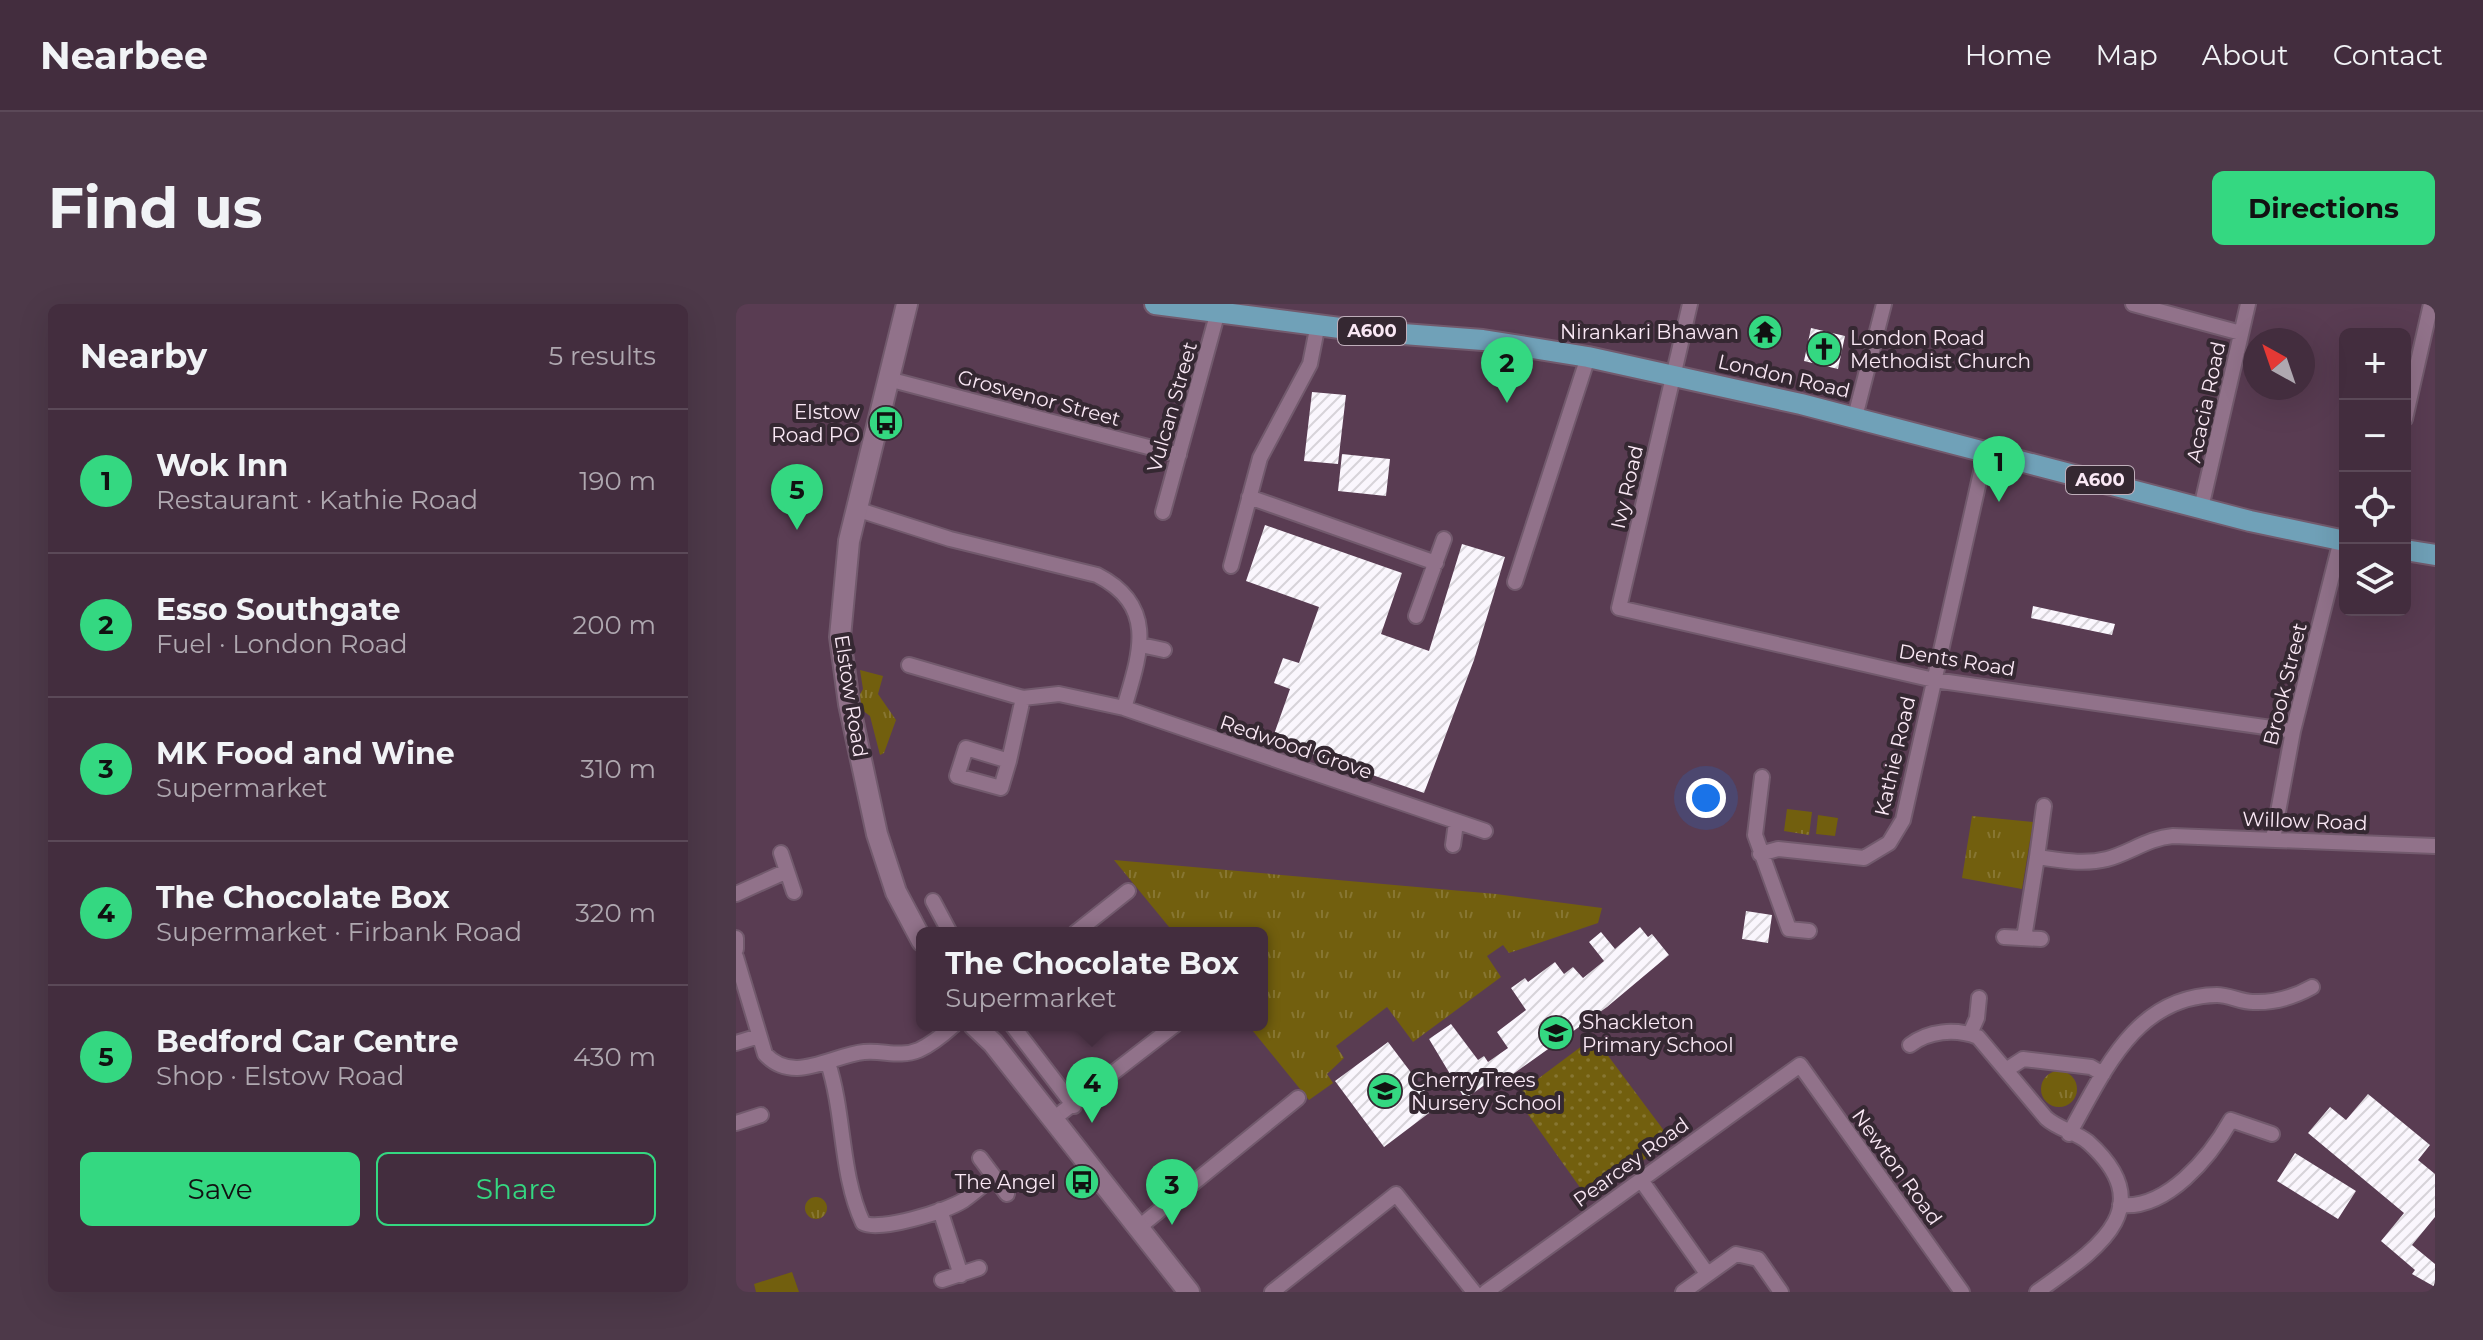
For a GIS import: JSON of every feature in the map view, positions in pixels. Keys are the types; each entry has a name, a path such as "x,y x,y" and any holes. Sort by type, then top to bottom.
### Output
{"main road":[{"name":"London Road","path":"1155,304 1219,308 1318,324 1496,342 1588,357 1855,417 2201,508 2339,539"},
{"path":"2411,551 2435,555"}],"street":[{"name":"Elstow Road","path":"907,304 856,509 842,586 840,637 849,704 877,834 896,892 916,930"},
{"name":"Ivy Road","path":"1619,608 1690,304"},
{"path":"1855,417 1884,304"},
{"path":"2133,304 2241,333"},
{"name":"Acacia Road","path":"2201,508 2248,304"},
{"path":"2409,400 2431,304"},
{"name":"Vulcan Street","path":"1163,512 1219,308"},
{"path":"1231,566 1270,433 1313,356 1318,324"},
{"path":"1515,582 1588,357"},
{"name":"Grosvenor Street","path":"888,379 1179,455"},
{"name":"Kathie Road","path":"1760,854 1778,849 1864,858 1889,843 1903,820 1986,450"},
{"path":"1249,497 1436,563"},
{"path":"856,509 950,539 1097,575 1112,583 1131,604 1139,623 1141,645 1124,708"},
{"path":"1416,616 1444,539"},
{"name":"Brook Street","path":"2273,839 2293,731 2342,544"},
{"name":"Dents Road","path":"1619,608 1934,680 2293,731"},
{"path":"1141,645 1164,650"},
{"name":"Redwood Grove","path":"909,665 1023,698 1059,694 1124,708 1485,831"},
{"path":"1009,761 1023,698"},
{"path":"1762,777 1755,820 1760,854 1789,929 1809,931"},
{"path":"2024,938 2044,806"},
{"path":"1453,845 1456,823"},
{"name":"Willow Road","path":"2037,857 2083,863 2109,859 2156,838 2173,836 2435,846"},
{"path":"781,853 794,892"},
{"path":"736,894 787,871"},
{"path":"1083,927 1128,891"},
{"path":"933,901 947,927"},
{"path":"2004,937 2041,939"},
{"path":"736,938 736,949"},
{"path":"736,957 765,1054 772,1061 808,1067 860,1052 906,1054 920,1049 946,1031"},
{"path":"2069,1134 2130,1033 2161,1009 2192,997 2220,995 2252,1003 2285,999 2312,987"},
{"path":"1970,1034 1977,1018 1979,998"},
{"path":"980,1031 993,1043 1189,1292"},
{"path":"1017,1031 1074,1106"},
{"path":"1052,1120 1168,1031"},
{"path":"1910,1045 1924,1034 1970,1034 1988,1046 2046,1118 2069,1134 2085,1139 2112,1169 2119,1186 2120,1205 2113,1229 2097,1249 2037,1292"},
{"path":"736,1043 759,1036"},
{"path":"2006,1070 2023,1059 2091,1067 2103,1074"},
{"path":"828,1063 840,1101 849,1172 863,1223 879,1227 940,1210 962,1201 993,1177"},
{"name":"Pearcey Road","path":"1486,1292 1800,1065"},
{"name":"Newton Road","path":"1800,1065 1962,1292"},
{"path":"1138,1228 1298,1098"},
{"path":"737,1120 761,1115"},
{"path":"2120,1205 2150,1203 2182,1179 2215,1147 2231,1120 2272,1134"},
{"path":"980,1158 1007,1194"},
{"path":"1641,1180 1706,1272"},
{"path":"1272,1292 1396,1194 1474,1292"},
{"path":"940,1210 961,1275"},
{"path":"1683,1292 1706,1272 1736,1254 1758,1259 1781,1292"},
{"path":"942,1280 979,1268"}],"green space":[{"path":"860,670 883,676 878,694 896,720 884,753 880,755 870,716 862,710"},
{"path":"1787,809 1812,812 1809,835 1784,831"},
{"path":"1818,815 1838,818 1835,836 1816,834"},
{"path":"1972,816 2033,822 2022,889 1962,878"},
{"path":"1114,860 1496,894 1602,908 1598,923 1509,953 1503,945 1487,956 1501,977 1413,1042 1387,1007 1336,1046 1344,1058 1327,1074 1333,1083 1309,1100 1253,1031 1268,1031 1268,927 1169,927"},
{"path":"1594,1037 1671,1140 1589,1200 1515,1096"},
{"path":"2059,1071 2072,1076 2077,1089 2072,1102 2059,1107 2046,1102 2041,1089 2046,1076"},
{"path":"812,1197 820,1197 827,1208 820,1219 812,1219 805,1212 805,1204"},
{"path":"792,1272 799,1292 756,1292 754,1284"}],"building":[{"name":"London Road Methodist Church","path":"1811,328 1845,336 1838,369 1804,361"},
{"path":"1312,392 1346,395 1338,464 1304,461"},
{"path":"1342,454 1390,459 1386,496 1338,491"},
{"path":"1265,525 1402,573 1381,634 1429,651 1462,544 1505,557 1474,660 1424,793 1272,740 1290,689 1274,683 1283,658 1299,663 1319,607 1246,581"},
{"path":"2033,606 2115,624 2112,635 2031,618"},
{"path":"1746,911 1772,915 1768,943 1742,939"},
{"path":"1640,927 1648,937 1652,934 1669,955 1607,1007 1495,1087 1490,1081 1465,1099 1429,1039 1451,1024 1478,1060 1484,1056 1488,1062 1508,1048 1497,1032 1526,1010 1511,988 1525,978 1528,982 1555,962 1564,974 1573,967 1583,978 1604,961 1589,942 1601,932 1615,949"},
{"path":"1388,1042 1437,1107 1384,1147 1335,1081"},
{"path":"2368,1094 2430,1145 2418,1160 2435,1174 2435,1217 2412,1245 2435,1264 2435,1287 2412,1274 2415,1270 2381,1241 2404,1213 2308,1133 2330,1107 2346,1120"},
{"path":"2295,1153 2356,1191 2338,1219 2277,1181"}],"place":[{"name":"Nirankari Bhawan","path":"1765,332"},
{"name":"London Road Methodist Church","path":"1824,349"},
{"name":"Esso Southgate","path":"1507,403"},
{"name":"Elstow Road PO","path":"886,423"},
{"name":"Wok Inn","path":"1999,502"},
{"name":"Bedford Car Centre","path":"797,530"},
{"name":"Shackleton Primary School","path":"1556,1033"},
{"name":"Cherry Trees Nursery School","path":"1385,1091"},
{"name":"The Chocolate Box","path":"1092,1123"},
{"name":"The Angel","path":"1082,1182"},
{"name":"MK Food and Wine","path":"1172,1225"}]}
